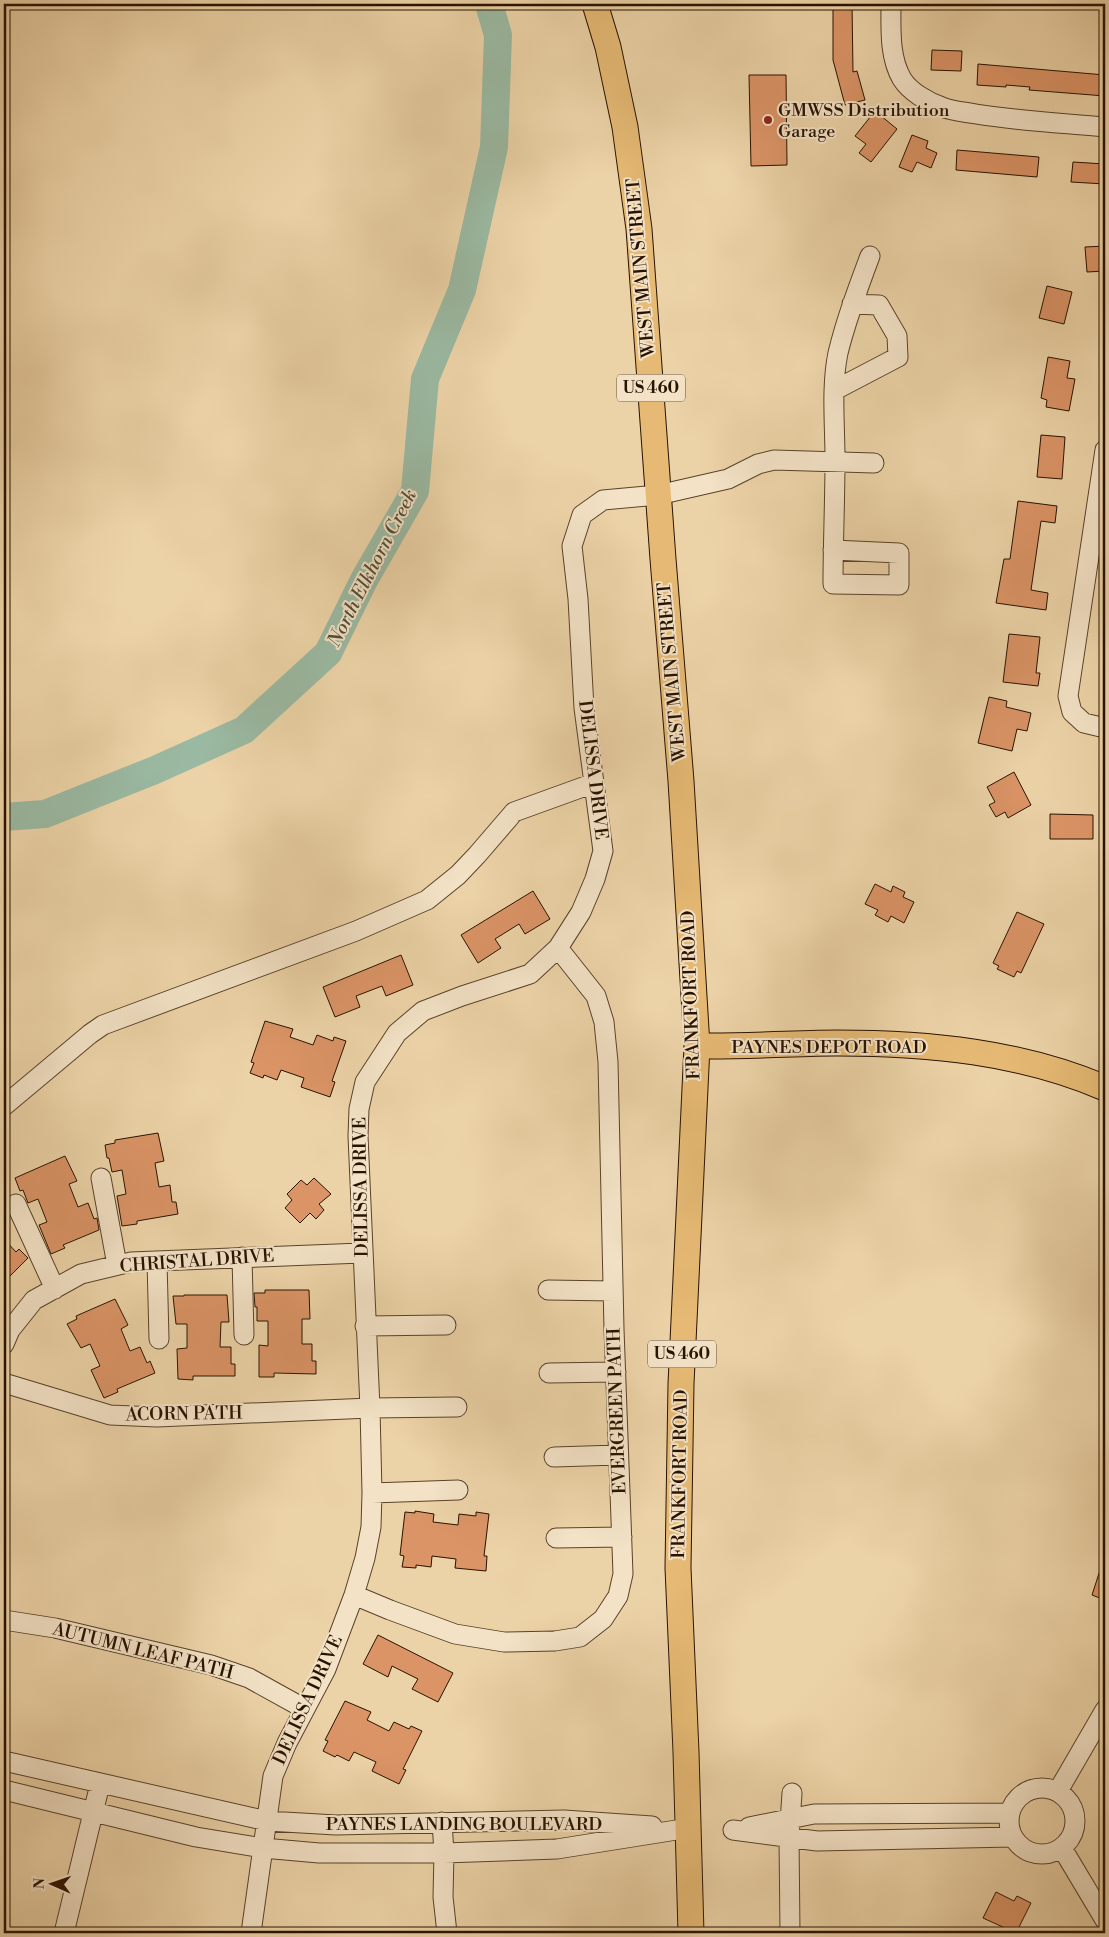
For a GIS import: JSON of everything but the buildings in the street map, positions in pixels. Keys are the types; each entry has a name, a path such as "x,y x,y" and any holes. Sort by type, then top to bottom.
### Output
{"main road":[{"name":"WEST MAIN STREET","path":"595,4 617,84 633,179 647,323 658,496 680,776"},
{"name":"FRANKFORT ROAD","path":"680,776 697,1046 681,1384 678,1568 692,1933"},
{"name":"PAYNES DEPOT ROAD","path":"697,1046 837,1043 924,1045 978,1052 1051,1068 1105,1088"}],"street":[{"path":"891,4 892,43 897,70 911,90 924,99 942,108 1007,119 1105,127"},
{"path":"833,550 835,390 838,355 852,304 870,256"},
{"path":"835,390 898,357 896,336 879,305 852,304"},
{"path":"1105,450 1100,524 1068,696 1072,712 1084,723 1105,728"},
{"path":"658,496 728,479 758,464 774,460 874,463"},
{"name":"DELISSA DRIVE","path":"251,1933 273,1776 287,1742 326,1669 354,1595 365,1558 371,1526 370,1408 358,1136 359,1109 365,1082 397,1033 423,1011 530,974 558,948 581,912 595,879 603,851 584,708 578,599 572,546 582,515 603,500 658,496"},
{"path":"4,1106 90,1034 104,1025 347,935 427,900 464,869 514,812 594,783"},
{"name":"EVERGREEN PATH","path":"354,1595 455,1634 504,1642 556,1641 580,1638 603,1619 618,1596 623,1574 613,1291 608,1062 604,1022 596,996 558,948"},
{"path":"101,1178 117,1265"},
{"path":"16,1204 54,1288"},
{"name":"CHRISTAL DRIVE","path":"6,1333 34,1300 81,1274 117,1265 131,1262 362,1253"},
{"path":"242,1257 244,1335"},
{"path":"158,1261 159,1339"},
{"path":"548,1290 613,1291"},
{"path":"365,1326 446,1325"},
{"path":"550,1373 616,1372"},
{"name":"ACORN PATH","path":"4,1383 110,1415 157,1418 370,1408 457,1407"},
{"path":"554,1457 618,1454"},
{"path":"372,1493 458,1490"},
{"path":"556,1538 622,1537"},
{"name":"AUTUMN LEAF PATH","path":"4,1620 64,1630 211,1665 249,1678 305,1709"},
{"path":"1058,1791 1105,1710"},
{"name":"PAYNES LANDING BOULEVARD","path":"4,1761 267,1822 336,1825 564,1820 689,1828"},
{"path":"64,1933 100,1784"},
{"path":"1048,1788 1058,1791 1067,1798 1073,1808 1076,1818 1075,1830 1070,1840 1054,1853 1035,1854 1019,1845 1013,1837 1009,1821 1010,1812 1020,1796 1029,1790 1048,1788"},
{"name":"PAYNES LANDING BOULEVARD","path":"4,1790 196,1837 263,1848 319,1854 444,1853 557,1849 689,1828"},
{"path":"790,1933 789,1828 792,1793"},
{"path":"789,1828 814,1814 1010,1812"},
{"path":"442,1822 444,1853 443,1897 447,1933"},
{"path":"789,1828 817,1841 1013,1837"},
{"path":"1062,1848 1105,1920"}],"waterway":[{"name":"North Elkhorn Creek","path":"4,817 45,814 155,770 244,730 328,653 364,580 415,491 425,379 462,290 494,147 498,35 489,4"}],"place":[{"name":"GMWSS Distribution Garage","path":"768,120"}]}
